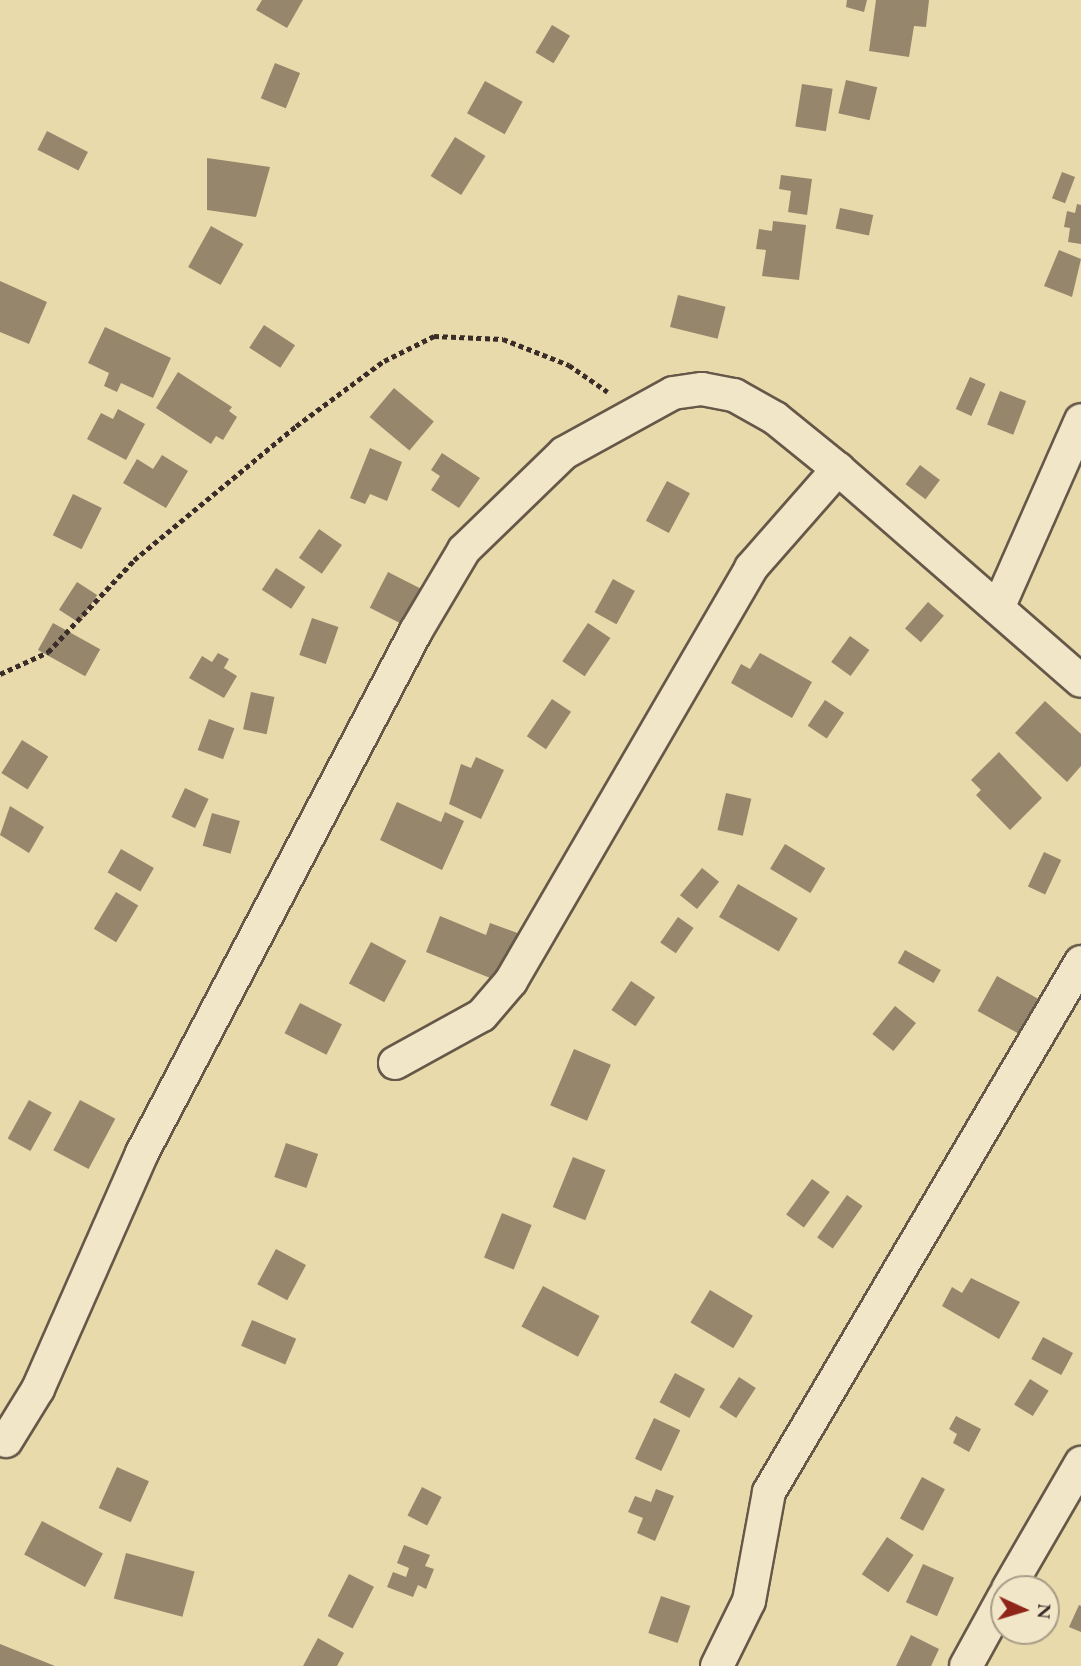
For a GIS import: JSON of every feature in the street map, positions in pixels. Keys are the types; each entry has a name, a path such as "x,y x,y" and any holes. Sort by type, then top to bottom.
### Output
{"street":[{"path":"6,1441 48,1367 142,1153 464,550 526,483 636,411 673,393 702,389 734,395 775,418 838,469 999,606 1081,681"},
{"path":"999,606 1081,419"},
{"path":"395,1063 482,1015 511,981 751,568 838,469"},
{"path":"717,1666 749,1601 769,1492 1081,962"},
{"path":"1016,1575 1081,1463"},
{"path":"966,1666 990,1622"}],"path":[{"path":"0,674 48,652 134,561 296,426 384,361 434,336 503,339 569,365 636,411"}],"building":[{"path":"262,0 303,0 287,28 256,10"},
{"path":"847,0 867,0 864,12 846,7"},
{"path":"876,0 929,0 926,27 914,26 909,57 869,51"},
{"path":"552,25 570,36 554,63 536,52"},
{"path":"275,63 300,73 286,108 261,98"},
{"path":"846,80 877,87 870,120 838,113"},
{"path":"485,81 523,102 505,134 467,113"},
{"path":"802,84 833,89 826,131 795,126"},
{"path":"47,131 88,152 78,171 37,150"},
{"path":"455,137 486,156 461,195 431,176"},
{"path":"207,158 270,167 256,217 207,210"},
{"path":"1062,172 1075,177 1065,203 1052,198"},
{"path":"781,175 812,179 807,215 788,212 791,191 779,189"},
{"path":"1077,204 1081,205 1081,244 1068,242 1070,228 1064,227 1067,211 1075,213"},
{"path":"840,208 873,215 869,236 836,229"},
{"path":"773,221 806,225 799,280 762,276 766,250 756,249 759,229 772,231"},
{"path":"211,226 243,244 221,285 188,267"},
{"path":"1059,250 1081,259 1072,297 1044,286"},
{"path":"0,281 47,302 29,344 0,332"},
{"path":"678,295 726,307 718,339 670,327"},
{"path":"264,325 295,345 280,368 249,348"},
{"path":"105,327 171,358 153,398 121,383 117,392 104,386 109,373 88,363"},
{"path":"178,372 232,407 229,411 237,417 223,440 216,436 211,444 156,408"},
{"path":"970,377 986,384 971,416 956,409"},
{"path":"394,388 434,421 409,451 370,417"},
{"path":"1000,391 1026,401 1013,435 987,425"},
{"path":"118,409 145,424 126,460 87,439 101,413 113,419"},
{"path":"370,448 402,462 387,501 370,494 365,504 350,498"},
{"path":"442,453 480,478 459,508 431,490 440,476 431,470"},
{"path":"162,455 188,471 166,508 123,483 137,459 153,469"},
{"path":"920,465 940,480 926,499 906,484"},
{"path":"667,481 690,493 669,533 646,521"},
{"path":"73,494 102,508 82,549 53,535"},
{"path":"319,529 342,545 322,574 299,558"},
{"path":"276,568 305,587 291,609 262,590"},
{"path":"388,572 421,589 403,624 370,608"},
{"path":"613,579 635,591 616,624 595,612"},
{"path":"77,582 97,595 79,623 59,610"},
{"path":"928,602 944,616 921,642 905,628"},
{"path":"312,618 338,627 326,664 299,655"},
{"path":"53,623 100,649 85,676 38,650"},
{"path":"588,623 610,638 585,676 562,661"},
{"path":"850,636 869,650 851,676 831,662"},
{"path":"218,653 229,659 224,668 237,676 224,698 189,678 202,656 212,662"},
{"path":"760,653 812,682 792,718 731,683 741,664 750,669"},
{"path":"251,692 274,697 267,734 243,729"},
{"path":"552,699 571,712 546,749 527,736"},
{"path":"825,700 844,713 827,739 808,726"},
{"path":"1045,701 1081,734 1081,766 1067,782 1015,733"},
{"path":"209,719 234,728 223,759 198,750"},
{"path":"22,740 48,756 28,790 1,773"},
{"path":"999,752 1042,798 1010,830 976,795 981,790 971,780"},
{"path":"476,757 504,770 481,819 449,804 461,764 471,768"},
{"path":"185,788 209,799 195,828 171,817"},
{"path":"726,793 751,799 743,836 717,830"},
{"path":"397,802 441,822 445,812 464,821 442,870 380,840"},
{"path":"10,806 44,827 29,853 0,835"},
{"path":"212,813 240,821 231,854 203,846"},
{"path":"785,844 825,868 810,893 770,869"},
{"path":"121,849 154,868 140,891 108,872"},
{"path":"1044,852 1061,860 1045,894 1028,886"},
{"path":"702,868 719,882 697,909 680,895"},
{"path":"738,884 798,918 779,951 719,917"},
{"path":"116,892 138,905 116,942 94,929"},
{"path":"440,916 486,935 490,923 520,934 500,982 426,952"},
{"path":"678,917 694,928 676,953 660,942"},
{"path":"371,942 406,961 384,1002 349,983"},
{"path":"905,950 941,970 934,983 898,963"},
{"path":"997,976 1040,1000 1020,1035 978,1011"},
{"path":"631,981 655,997 635,1026 611,1010"},
{"path":"300,1003 342,1024 326,1055 285,1033"},
{"path":"895,1006 916,1023 893,1051 872,1034"},
{"path":"574,1049 611,1065 587,1121 550,1105"},
{"path":"29,1100 52,1113 30,1151 8,1138"},
{"path":"80,1100 115,1119 89,1169 53,1150"},
{"path":"286,1143 318,1154 306,1188 274,1177"},
{"path":"573,1157 605,1170 585,1220 553,1207"},
{"path":"812,1179 830,1192 804,1228 786,1215"},
{"path":"847,1195 863,1206 833,1248 817,1238"},
{"path":"502,1213 532,1225 514,1269 484,1258"},
{"path":"276,1249 306,1265 287,1300 257,1284"},
{"path":"971,1278 1020,1302 999,1339 942,1306 952,1287 962,1293"},
{"path":"543,1286 600,1316 578,1357 521,1327"},
{"path":"710,1290 753,1316 733,1348 690,1323"},
{"path":"252,1320 296,1339 285,1365 241,1346"},
{"path":"1043,1337 1073,1353 1061,1375 1031,1359"},
{"path":"675,1373 705,1389 690,1418 660,1402"},
{"path":"739,1377 756,1388 736,1418 719,1407"},
{"path":"1030,1379 1049,1391 1033,1416 1014,1404"},
{"path":"956,1416 981,1429 969,1452 953,1443 957,1434 949,1429"},
{"path":"654,1418 680,1430 661,1471 635,1459"},
{"path":"117,1467 149,1481 131,1522 99,1508"},
{"path":"922,1477 945,1489 923,1531 900,1518"},
{"path":"422,1487 442,1497 427,1525 407,1516"},
{"path":"656,1489 674,1496 655,1541 637,1533 643,1518 628,1512 635,1496 651,1502"},
{"path":"42,1521 103,1553 85,1587 24,1555"},
{"path":"887,1537 914,1555 888,1592 862,1574"},
{"path":"404,1545 430,1555 425,1566 434,1569 426,1589 418,1585 413,1597 387,1587 393,1572 406,1577 409,1568 397,1563"},
{"path":"126,1553 195,1571 182,1617 114,1598"},
{"path":"923,1564 954,1578 937,1616 906,1602"},
{"path":"349,1574 374,1587 353,1629 328,1616"},
{"path":"661,1596 690,1606 678,1643 648,1633"},
{"path":"1079,1605 1081,1606 1081,1632 1069,1627"},
{"path":"911,1635 939,1649 931,1666 896,1666"},
{"path":"318,1638 344,1653 337,1666 303,1666"},
{"path":"0,1644 55,1666 0,1666"}]}
